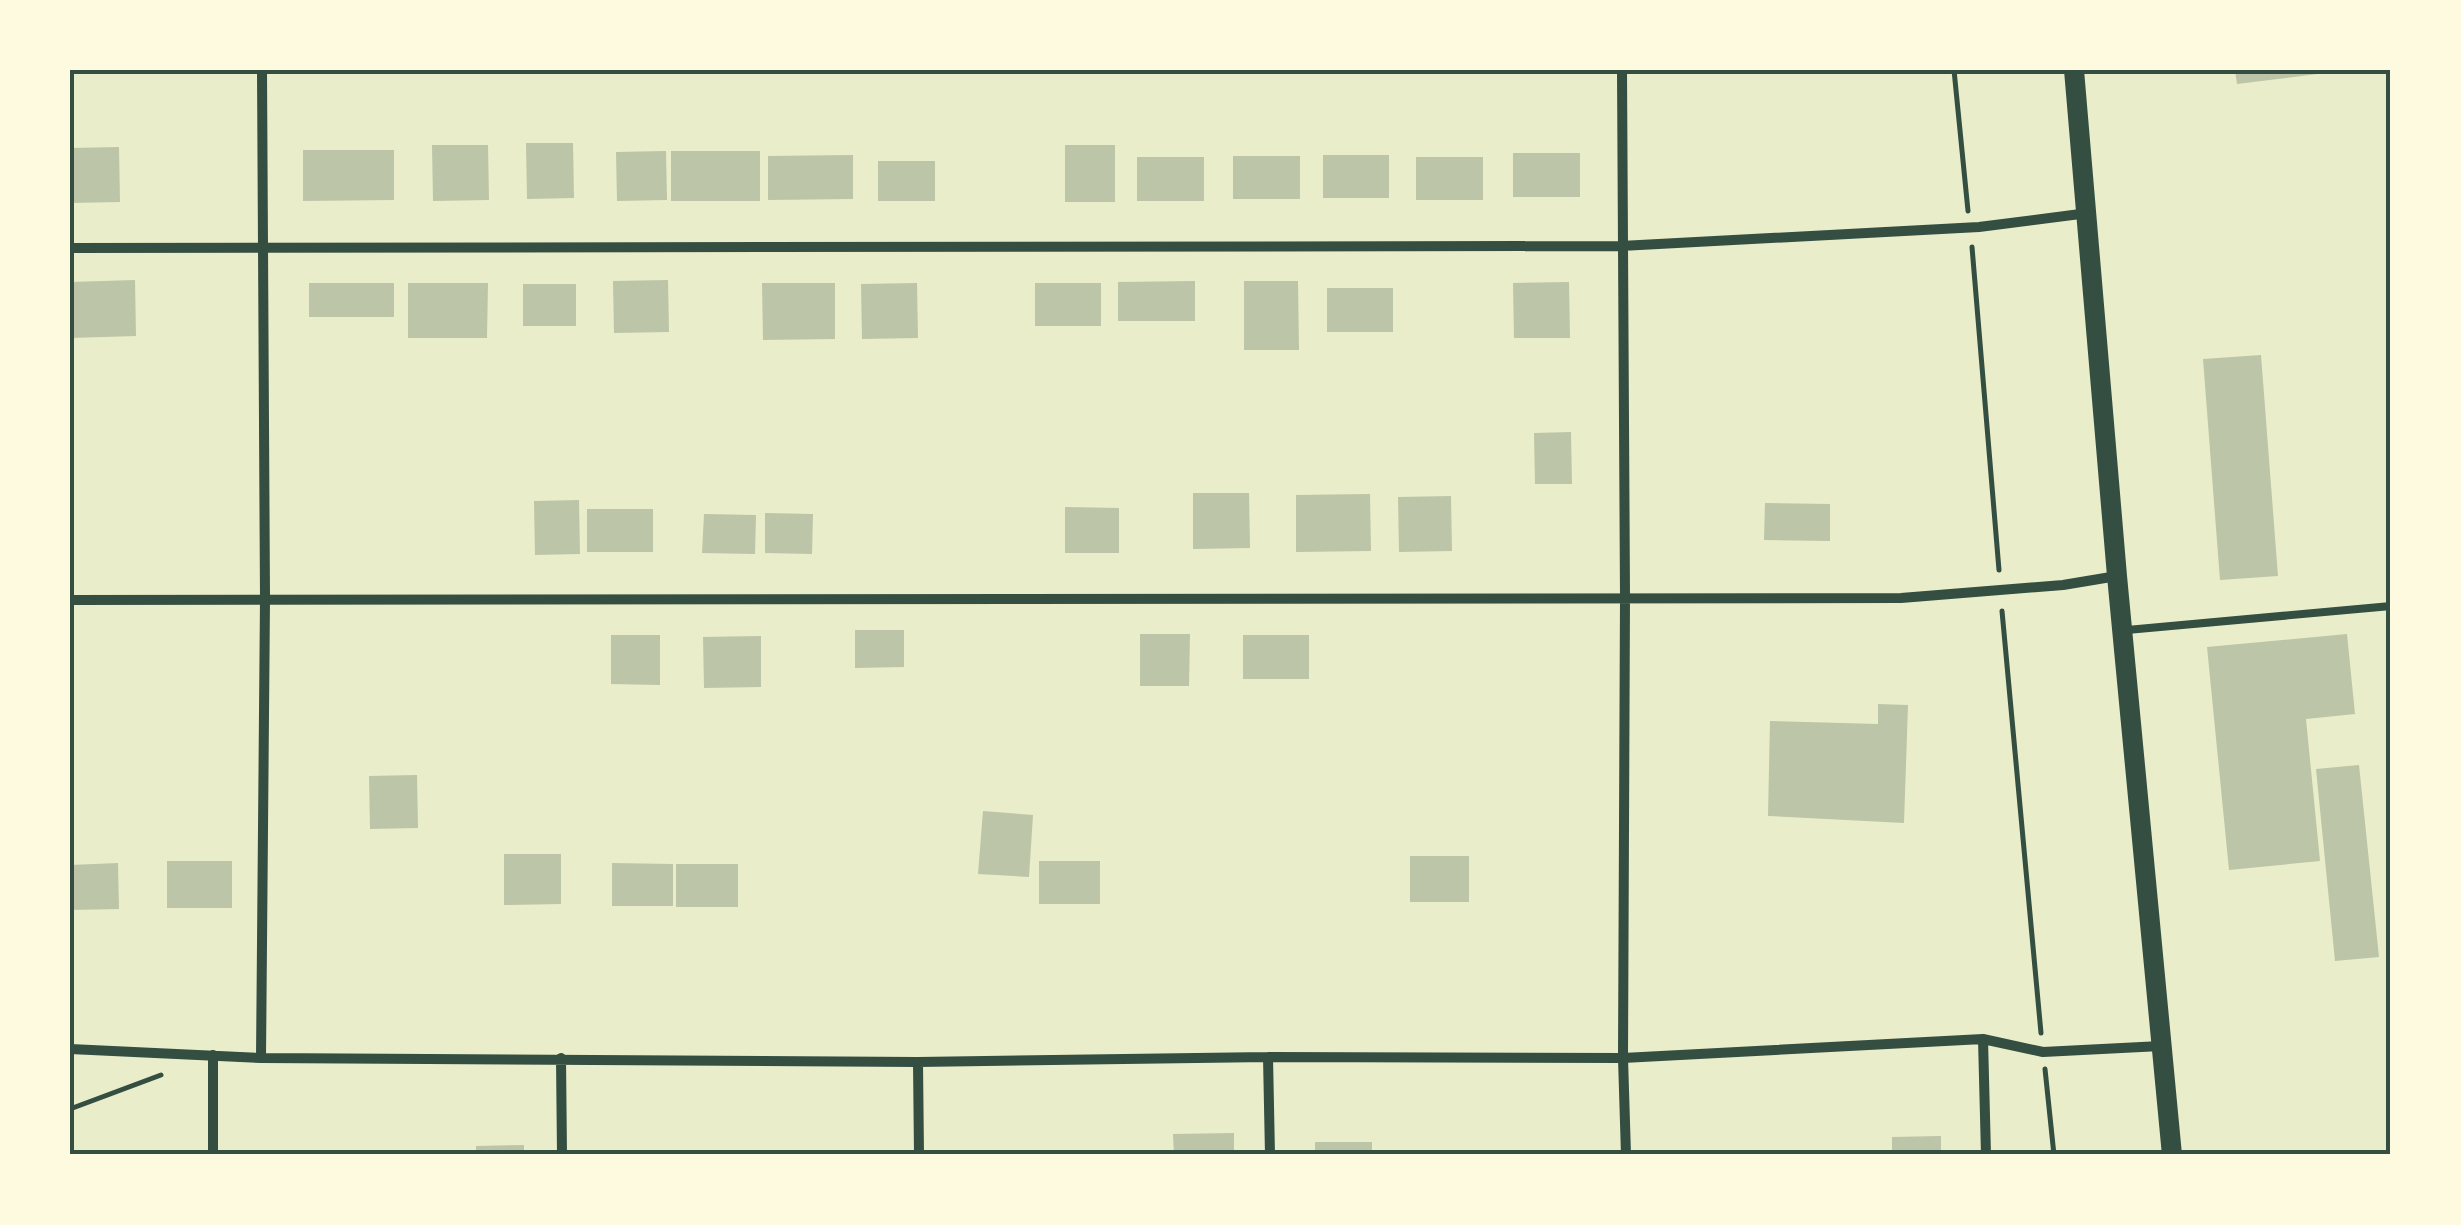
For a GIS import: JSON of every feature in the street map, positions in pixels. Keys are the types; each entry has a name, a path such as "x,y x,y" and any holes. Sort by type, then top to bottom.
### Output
{"main road":[{"path":"2074,70 2172,1155"}],"street":[{"path":"261,1058 262,70"},
{"path":"1622,70 1626,1155"},
{"path":"70,248 1622,246 1979,226 2088,213"},
{"path":"70,600 1901,598 2117,576"},
{"path":"1984,1039 1986,1155"},
{"path":"70,1049 261,1058 918,1062 1268,1056 1623,1058 1984,1039 2043,1052 2161,1046"},
{"path":"213,1055 213,1155"},
{"path":"1268,1056 1270,1155"},
{"path":"561,1058 562,1155"},
{"path":"918,1062 919,1155"}],"lane":[{"path":"2122,631 2391,606"}],"path":[{"path":"70,1109 213,1055"}],"building":[{"path":"2235,70 2333,70 2333,72 2237,84"},
{"path":"526,143 573,143 574,198 527,199"},
{"path":"432,145 488,145 489,200 433,201"},
{"path":"1065,145 1115,145 1115,202 1065,202"},
{"path":"119,147 120,202 70,203 70,148"},
{"path":"303,150 394,150 394,200 303,201"},
{"path":"666,151 667,200 617,201 616,152"},
{"path":"671,151 760,151 760,201 671,201"},
{"path":"1513,153 1580,153 1580,197 1513,197"},
{"path":"853,155 853,199 768,200 768,156"},
{"path":"1323,155 1389,155 1389,198 1323,198"},
{"path":"1233,156 1300,156 1300,199 1233,199"},
{"path":"1137,157 1204,157 1204,201 1137,201"},
{"path":"1416,157 1483,157 1483,200 1416,200"},
{"path":"878,161 935,161 935,201 878,201"},
{"path":"135,280 136,336 70,338 70,282"},
{"path":"668,280 669,332 614,333 613,281"},
{"path":"1195,281 1195,321 1118,321 1118,282"},
{"path":"1244,281 1298,281 1299,350 1244,350"},
{"path":"1569,282 1570,338 1514,338 1513,283"},
{"path":"309,283 394,283 394,317 309,317"},
{"path":"408,283 488,283 487,338 408,338"},
{"path":"762,283 835,283 835,339 763,340"},
{"path":"917,283 918,338 862,339 861,284"},
{"path":"1035,283 1101,283 1101,326 1035,326"},
{"path":"523,284 576,284 576,326 523,326"},
{"path":"1327,288 1393,288 1393,332 1327,332"},
{"path":"2261,355 2278,576 2220,580 2203,359"},
{"path":"1571,432 1572,484 1535,484 1534,433"},
{"path":"1193,493 1249,493 1250,548 1193,549"},
{"path":"1370,494 1371,551 1296,552 1296,495"},
{"path":"1451,496 1452,551 1399,552 1398,497"},
{"path":"579,500 580,554 535,555 534,501"},
{"path":"1765,503 1830,504 1830,541 1764,540"},
{"path":"1065,507 1119,508 1119,553 1065,553"},
{"path":"587,509 653,509 653,552 587,552"},
{"path":"765,513 813,514 812,554 765,553"},
{"path":"704,514 756,515 755,554 702,553"},
{"path":"855,630 904,630 904,667 855,668"},
{"path":"1140,634 1190,634 1189,686 1140,686"},
{"path":"2347,634 2355,714 2306,719 2320,861 2229,870 2207,647"},
{"path":"611,635 660,635 660,685 611,684"},
{"path":"1243,635 1309,635 1309,679 1243,679"},
{"path":"761,636 761,687 704,688 703,637"},
{"path":"1878,704 1908,705 1904,823 1768,816 1770,721 1878,724"},
{"path":"2359,765 2379,957 2335,961 2316,769"},
{"path":"417,775 418,828 370,829 369,776"},
{"path":"983,811 1033,815 1029,877 978,874"},
{"path":"504,854 561,854 561,904 504,905"},
{"path":"1410,856 1469,856 1469,902 1410,902"},
{"path":"167,861 232,861 232,908 167,908"},
{"path":"1039,861 1100,861 1100,904 1039,904"},
{"path":"118,863 119,909 70,910 70,865"},
{"path":"612,863 673,864 673,906 612,906"},
{"path":"676,864 738,864 738,907 676,907"},
{"path":"1234,1133 1234,1155 1174,1155 1173,1134"},
{"path":"1941,1136 1941,1155 1892,1155 1892,1137"},
{"path":"1315,1142 1372,1142 1372,1155 1315,1155"},
{"path":"524,1145 524,1155 476,1155 476,1146"}]}
